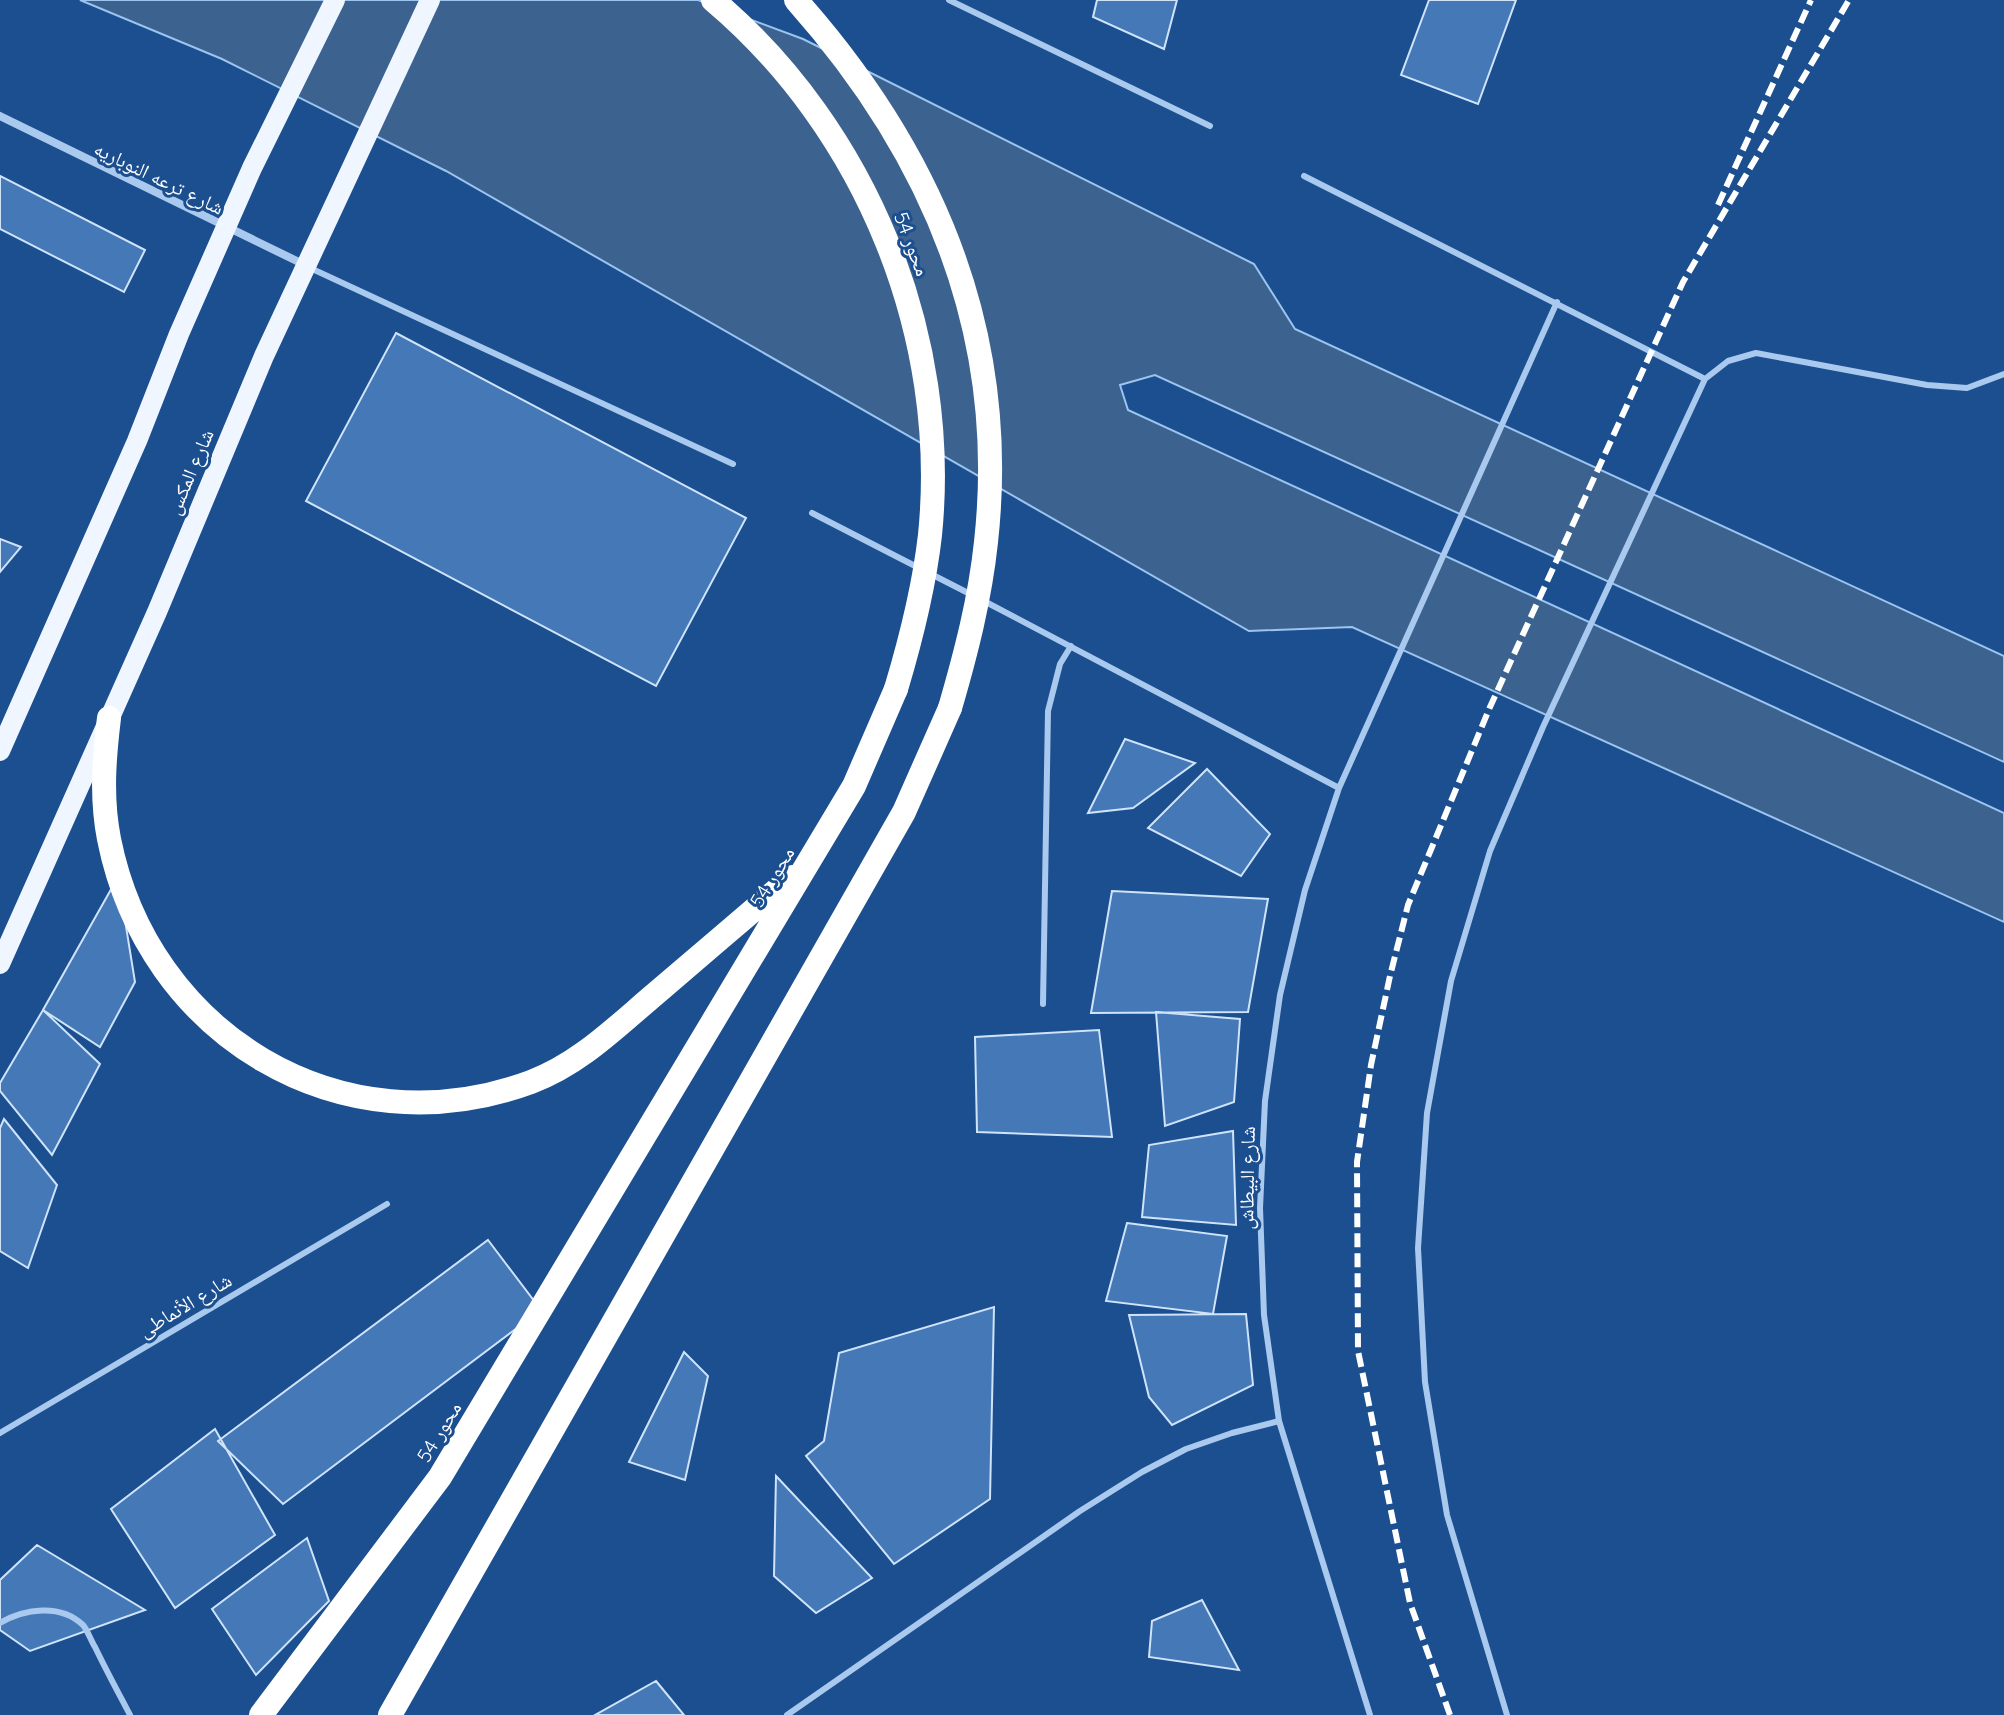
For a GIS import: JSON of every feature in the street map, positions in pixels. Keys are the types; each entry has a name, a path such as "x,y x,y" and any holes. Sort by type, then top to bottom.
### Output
{"highway":[{"name":"محور 54","path":"261,1715 440,1477 854,786 896,689 922,587 932,498 932,436 916,330 900,275 879,222 823,122 754,38 713,0"},
{"name":"محور 54","path":"390,1715 904,812 950,708 978,597 987,527 988,433 983,378 971,317 953,257 931,199 903,143 851,66 796,0"},
{"path":"109,718 103,798 109,838 118,877 135,921 158,962 186,1000 221,1032 259,1059 302,1080 347,1094 393,1101 441,1102 488,1095 533,1082 576,1061 809,863"}],"main road":[{"path":"0,751 137,441 179,334 252,168 335,0"},
{"name":"شارع المكس","path":"0,964 200,512 264,356 430,0"}],"street":[{"name":"شارع ترعه النوباريه","path":"0,116 305,265"}],"lane":[{"path":"949,0 1210,126"},
{"path":"1304,176 1705,379"},
{"path":"305,265 733,464"},
{"name":"شارع البيطاش","path":"1370,1715 1279,1421 1264,1315 1260,1208 1265,1101 1284,980 1305,890 1339,788 1557,302"},
{"path":"1507,1715 1447,1515 1425,1382 1418,1248 1427,1113 1451,981 1490,851 1543,727 1705,379 1728,361 1756,353 1927,385 1967,388 2004,374"},
{"path":"812,513 1339,788"},
{"path":"1043,1004 1048,711 1060,664 1071,646"},
{"name":"شارع الأنماطى","path":"0,1433 387,1204"},
{"path":"787,1715 1080,1511 1142,1472 1198,1445 1279,1421"},
{"path":"0,1623 34,1610 69,1616 83,1626 130,1715"}],"water":[{"path":"80,0 698,0 803,39 1254,264 1295,329 2004,656 2004,762 1155,375 1120,385 1128,410 2004,813 2004,922 1352,627 1249,631 446,171 222,59"}],"building":[{"path":"1097,0 1177,0 1164,49 1093,17"},
{"path":"1429,0 1516,0 1478,104 1401,75"},
{"path":"0,176 145,250 124,292 0,229"},
{"path":"396,333 746,518 656,686 306,501"},
{"path":"0,539 21,547 0,572"},
{"path":"1125,739 1195,763 1133,808 1088,813"},
{"path":"1207,769 1270,834 1241,876 1148,828"},
{"path":"118,877 135,982 100,1047 43,1010"},
{"path":"1112,891 1268,899 1248,1012 1091,1013"},
{"path":"43,1010 100,1064 52,1155 0,1091 0,1083"},
{"path":"1156,1012 1240,1019 1234,1102 1165,1126"},
{"path":"1099,1030 1112,1137 977,1132 975,1037"},
{"path":"4,1119 57,1185 28,1268 0,1251 0,1128"},
{"path":"1233,1131 1236,1225 1142,1217 1149,1145"},
{"path":"1127,1223 1227,1236 1213,1314 1106,1301"},
{"path":"488,1240 541,1310 283,1504 218,1441"},
{"path":"994,1307 990,1499 894,1564 806,1456 824,1441 839,1353"},
{"path":"1246,1314 1253,1385 1172,1425 1149,1397 1129,1315"},
{"path":"684,1352 708,1376 685,1480 629,1462"},
{"path":"215,1429 275,1535 175,1608 111,1509"},
{"path":"776,1476 872,1578 816,1613 774,1576"},
{"path":"307,1538 329,1601 256,1675 212,1609"},
{"path":"37,1545 145,1610 30,1651 0,1630 0,1580"},
{"path":"1202,1600 1239,1670 1149,1657 1152,1621"},
{"path":"656,1681 684,1715 595,1715"}],"railway":[{"path":"1718,205 1811,0"},
{"path":"1450,1715 1410,1603 1358,1351 1357,1162 1371,1065 1390,976 1408,905 1490,707 1683,282 1849,0"}]}
